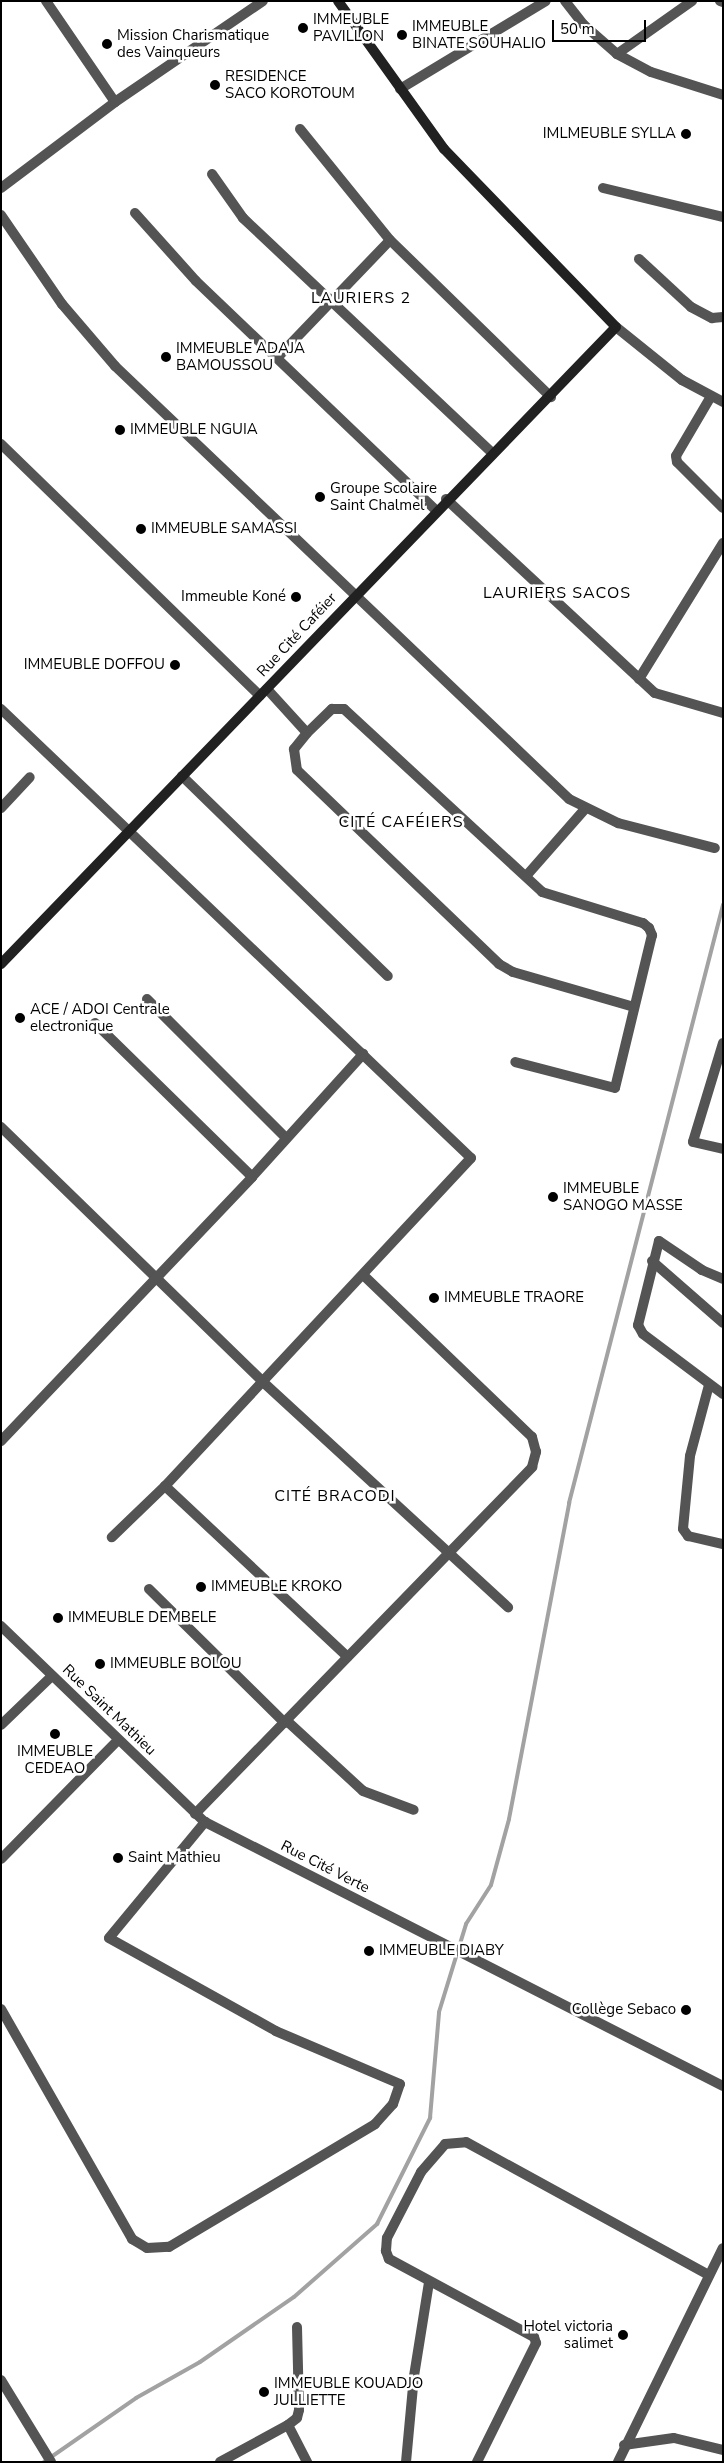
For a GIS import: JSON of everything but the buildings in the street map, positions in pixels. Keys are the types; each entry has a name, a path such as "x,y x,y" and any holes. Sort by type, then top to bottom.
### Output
{"street":[{"path":"46,1 115,102"},
{"path":"1,188 115,102 263,1"},
{"path":"338,1 400,89 464,171 616,327 656,362 710,398 723,402"},
{"path":"400,89 546,1"},
{"path":"565,1 584,25 617,54 651,72 723,95"},
{"path":"617,54 692,1"},
{"path":"300,129 390,240 551,397"},
{"path":"212,174 243,218 333,299 492,453"},
{"path":"604,188 723,218"},
{"path":"136,213 196,281 436,510"},
{"path":"1,215 62,304 115,366 568,798 586,809 618,823 715,848"},
{"path":"277,358 390,240"},
{"path":"639,259 691,307 712,318 723,317"},
{"name":"Rue Cité Caféier","path":"1,964 263,693 446,499 551,397 616,327"},
{"path":"710,398 676,456 678,462 723,508"},
{"path":"1,444 307,733"},
{"path":"446,499 661,696 723,713"},
{"path":"640,678 723,543"},
{"path":"1,709 471,1158 364,1276 165,1486 112,1536"},
{"path":"515,1062 615,1088 652,935 649,928 644,923 542,892 344,709 332,709 307,733 294,749 297,770 499,964 512,972 634,1007"},
{"path":"182,776 388,976"},
{"path":"1,808 30,777"},
{"path":"526,876 586,809"},
{"path":"146,999 286,1138"},
{"path":"96,1022 252,1176"},
{"path":"723,1043 692,1142 723,1149"},
{"path":"1,1441 252,1176 363,1054"},
{"path":"1,1127 263,1382 508,1608"},
{"path":"722,1393 709,1385 640,1330 638,1325 652,1261 659,1241 702,1270 723,1279"},
{"path":"652,1261 723,1323"},
{"path":"196,1814 532,1466 536,1452 532,1436 364,1276"},
{"path":"709,1385 690,1456 684,1529 688,1536 723,1544"},
{"path":"165,1486 348,1657"},
{"path":"149,1589 286,1722 363,1791 414,1810"},
{"name":"Rue Saint Mathieu","path":"1,1626 196,1814"},
{"path":"1,1725 52,1676"},
{"path":"1,1859 118,1740"},
{"name":"Rue Cité Verte","path":"196,1814 205,1822 723,2086"},
{"path":"1,2009 132,2239 147,2248 169,2247 375,2124 393,2104 400,2084 276,2030 109,1938 205,1822"},
{"path":"478,2462 536,2343 530,2333 388,2259 387,2238 422,2172 445,2144 466,2142 709,2276"},
{"path":"618,2462 624,2445 723,2248"},
{"path":"406,2462 414,2376 429,2282"},
{"path":"220,2462 297,2418 300,2410 297,2327"},
{"path":"1,2380 49,2458"},
{"path":"288,2424 307,2462"},
{"path":"624,2445 674,2438 723,2450"}],"waterway":[{"path":"44,2462 136,2398 200,2362 294,2297 377,2224 430,2118 439,2012 466,1924 491,1885 509,1819 569,1503 723,905"}],"place":[{"name":"IMMEUBLE PAVILLON","path":"303,28"},
{"name":"IMMEUBLE BINATE SOUHALIO","path":"402,35"},
{"name":"Mission Charismatique des Vainqueurs","path":"107,44"},
{"name":"RESIDENCE SACO KOROTOUM","path":"215,85"},
{"name":"IMLMEUBLE SYLLA","path":"686,134"},
{"name":"IMMEUBLE ADAJA BAMOUSSOU","path":"166,357"},
{"name":"IMMEUBLE NGUIA","path":"120,430"},
{"name":"Groupe Scolaire Saint Chalmel","path":"320,497"},
{"name":"IMMEUBLE SAMASSI","path":"141,529"},
{"name":"Immeuble Koné","path":"296,597"},
{"name":"IMMEUBLE DOFFOU","path":"175,665"},
{"name":"ACE / ADOI Centrale electronique","path":"20,1018"},
{"name":"IMMEUBLE SANOGO MASSE","path":"553,1197"},
{"name":"IMMEUBLE TRAORE","path":"434,1298"},
{"name":"IMMEUBLE KROKO","path":"201,1587"},
{"name":"IMMEUBLE DEMBELE","path":"58,1618"},
{"name":"IMMEUBLE BOLOU","path":"100,1664"},
{"name":"IMMEUBLE CEDEAO","path":"55,1734"},
{"name":"Saint Mathieu","path":"118,1858"},
{"name":"IMMEUBLE DIABY","path":"369,1951"},
{"name":"Collège Sebaco","path":"686,2010"},
{"name":"Hotel victoria salimet","path":"623,2335"},
{"name":"IMMEUBLE KOUADJO JULLIETTE","path":"264,2392"}],"district":[{"name":"LAURIERS 2","path":"361,298"},
{"name":"LAURIERS SACOS","path":"557,593"},
{"name":"CITÉ CAFÉIERS","path":"401,822"},
{"name":"CITÉ BRACODI","path":"335,1496"}]}
